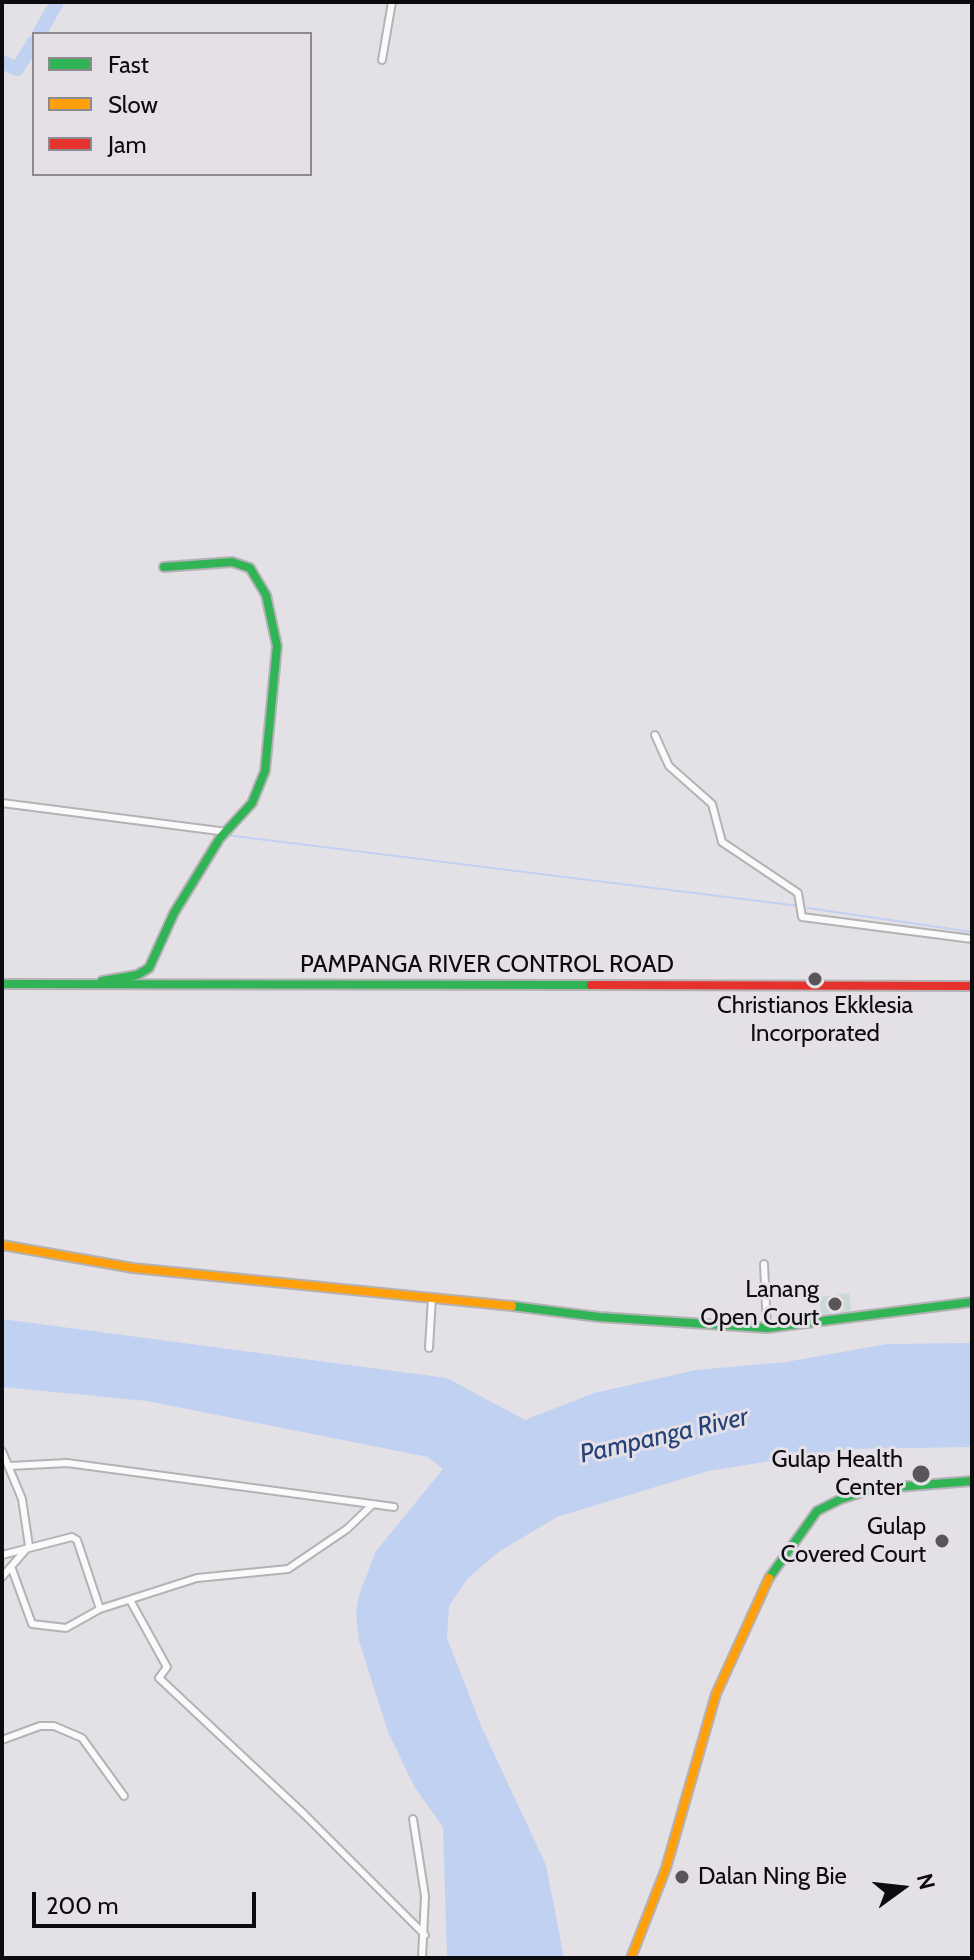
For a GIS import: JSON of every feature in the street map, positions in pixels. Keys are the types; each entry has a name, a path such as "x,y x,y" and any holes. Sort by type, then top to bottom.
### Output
{"street":[{"path":"382,60 392,2"},
{"path":"90,985 137,975 149,968 174,913 224,835 252,803 265,771 277,646 266,595 250,568 232,562 164,567"},
{"path":"655,735 669,766 712,804 722,842 773,872 798,893 802,917 972,939"},
{"path":"2,803 224,835"},
{"name":"PAMPANGA RIVER CONTROL ROAD","path":"2,984 972,986"},
{"path":"2,1245 133,1268 432,1297 599,1317 767,1328 972,1302"},
{"path":"764,1264 767,1328"},
{"path":"429,1348 432,1297"},
{"path":"2,1451 22,1499 29,1546 2,1577"},
{"path":"10,1466 67,1463 394,1507"},
{"path":"631,1958 666,1868 716,1694 762,1589 795,1539 817,1511 841,1499 872,1489 972,1481"},
{"path":"12,1569 32,1624 66,1628 100,1609 197,1578 288,1569 347,1529 373,1504"},
{"path":"2,1555 65,1536 77,1540 100,1609"},
{"path":"130,1600 167,1667 159,1678 304,1814 425,1935"},
{"path":"2,1740 40,1726 54,1726 82,1738 124,1796"},
{"path":"413,1819 422,1866 425,1935 422,1958"}],"shaded area":[{"name":"Lanang Open Court","path":"849,1293 851,1311 821,1314 819,1297"}],"water":[{"name":"Pampanga River","path":"2,1319 447,1378 525,1420 594,1393 696,1370 786,1362 887,1344 972,1343 972,1447 847,1449 708,1471 557,1517 500,1551 468,1578 449,1606 447,1638 482,1728 546,1865 564,1958 447,1958 443,1827 415,1788 388,1732 359,1641 356,1613 359,1595 376,1551 443,1469 428,1457 147,1401 2,1387"}],"waterway":[{"path":"40,32 57,2"},
{"path":"2,62 17,69 32,45"},
{"path":"2,807 219,834"},
{"path":"226,835 799,906"},
{"path":"808,908 972,932"}],"traffic: fast":[{"path":"102,981 137,975 149,968 174,913 220,838 252,803 265,771 277,646 266,595 250,568 232,562 164,567"},
{"path":"2,984 591,985"},
{"path":"512,1306 599,1317 767,1328 972,1302"},
{"path":"769,1578 817,1511 841,1499 872,1489 972,1481"}],"traffic: slow":[{"path":"2,1245 133,1268 512,1306"},
{"path":"631,1958 666,1868 716,1694 769,1578"}],"traffic: jam":[{"path":"591,985 972,986"}],"place":[{"name":"Christianos Ekklesia Incorporated","path":"815,979"},
{"name":"Lanang Open Court","path":"835,1304"},
{"name":"Gulap Health Center","path":"921,1474"},
{"name":"Gulap Covered Court","path":"942,1541"},
{"name":"Dalan Ning Bie","path":"682,1877"}]}
